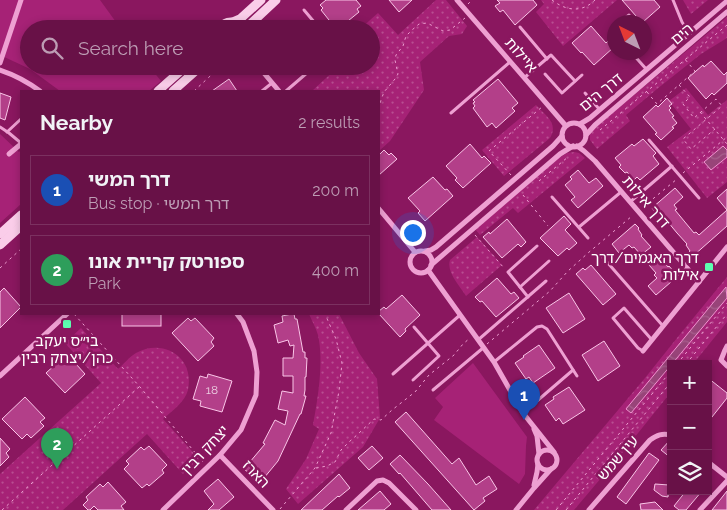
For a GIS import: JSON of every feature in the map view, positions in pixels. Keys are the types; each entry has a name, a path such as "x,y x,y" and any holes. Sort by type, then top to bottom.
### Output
{"street":[{"path":"0,63 21,0"},
{"path":"238,20 261,0"},
{"path":"253,20 276,0"},
{"name":"איילות","path":"458,0 566,126"},
{"name":"דרך הים","path":"580,124 600,110 727,1"},
{"name":"הים","path":"586,136 595,125 727,12"},
{"path":"0,70 28,82 39,90"},
{"path":"159,90 176,75"},
{"path":"174,90 191,75"},
{"path":"265,75 278,90"},
{"path":"586,136 582,144 560,154 430,268 424,272 419,272 412,268 410,259 415,252 431,250 436,247 553,146 562,136 566,126 573,123 580,124 584,128 586,136 587,148 595,161"},
{"path":"562,136 567,144 584,151 595,161"},
{"path":"9,154 20,145"},
{"name":"דרך אילות","path":"595,161 699,282"},
{"path":"380,210 415,252"},
{"path":"0,234 20,216"},
{"path":"0,245 20,227"},
{"path":"643,351 727,247"},
{"path":"425,251 432,260 430,268 460,315 494,362 524,413 556,454 558,461 554,467 516,510"},
{"path":"0,376 66,315"},
{"name":"יצחק רבין","path":"163,510 208,468 241,430 256,395 258,372 254,351 243,322 238,315"},
{"path":"727,346 721,360 727,366"},
{"path":"534,426 539,454 537,457 538,463 534,488"},
{"name":"עין שמש","path":"589,510 650,440 657,435 667,434"},
{"path":"539,454 544,450 554,452"},
{"name":"הארז","path":"220,455 273,510"},
{"path":"538,463 542,468 552,469"},
{"path":"712,465 727,477"},
{"path":"346,510 377,482 383,480 389,483 416,510"},
{"path":"700,510 727,481"}],"lane":[{"path":"673,0 682,22 690,34"},
{"path":"304,10 312,20"},
{"path":"520,27 547,59"},
{"path":"524,78 551,55 575,81"},
{"path":"638,60 647,70"},
{"path":"451,113 510,62"},
{"path":"545,74 562,92 582,75"},
{"path":"287,90 305,75"},
{"path":"263,90 272,83"},
{"path":"585,93 600,110"},
{"path":"8,132 20,120"},
{"path":"0,127 20,143"},
{"path":"649,140 699,198"},
{"path":"630,202 672,166"},
{"path":"579,228 621,192"},
{"path":"552,197 588,238"},
{"path":"528,296 508,272 537,246"},
{"path":"600,254 663,326"},
{"path":"520,287 549,261"},
{"path":"476,338 546,281"},
{"path":"643,351 638,348 613,318 624,308 652,340"},
{"path":"393,374 460,315"},
{"path":"494,362 537,326 542,326 547,329 577,376"},
{"path":"413,380 439,356 414,328"},
{"path":"433,390 483,348"},
{"path":"524,413 573,370"}],"path":[{"path":"552,0 568,9 586,7 595,0"},
{"path":"557,4 558,0"},
{"path":"380,104 384,92 398,74 395,60 396,55 403,46 406,36 419,24 427,23 443,31 450,30 469,14"},
{"path":"604,126 727,25"},
{"path":"646,91 657,104 695,71 679,53"},
{"path":"195,90 211,75"},
{"path":"680,85 690,97 683,104 694,118 716,99 722,106 683,140 690,149 714,129"},
{"path":"515,179 490,151 546,103"},
{"path":"700,112 727,144"},
{"path":"483,348 550,290 588,253 727,137"},
{"path":"519,190 548,226"},
{"path":"472,230 508,272"},
{"path":"0,268 20,249"},
{"path":"679,360 727,303"},
{"path":"689,360 727,314"},
{"path":"75,315 140,386 208,468"},
{"path":"279,510 315,468 331,433 342,363 336,339 325,315"},
{"path":"315,468 327,466 334,462 341,450 367,424 374,419 381,420 408,399 428,375 449,360 463,344 476,338"},
{"path":"556,510 667,376"},
{"path":"2,510 140,386"},
{"path":"566,510 667,387"}],"shaded area":[{"path":"0,0 100,0 114,20 20,20 20,64 0,55"},
{"path":"436,0 446,0 467,26 462,34 449,36 420,62 424,90 390,141 380,150 380,90 313,90 329,75 380,75 380,20 370,20 378,13 398,35"},
{"path":"541,0 617,0 563,46 536,12 544,4"},
{"path":"683,0 708,0 691,14"},
{"path":"727,17 727,38 701,54 626,115 630,121 597,149 590,140 590,132"},
{"path":"38,75 156,75 161,81 150,90 59,90"},
{"path":"686,88 708,115 727,100 727,182 707,198 667,147 691,129 669,101"},
{"path":"536,105 552,124 553,128 550,138 504,176 482,150"},
{"path":"0,134 20,151 20,205 0,223"},
{"path":"567,153 579,153 585,158 518,213 513,208 480,235 475,229 559,158"},
{"path":"477,237 502,265 466,296 452,274 449,265 450,260"},
{"path":"727,277 727,322 696,360 667,360 667,397 618,458 574,510 534,510 645,378"},
{"path":"309,315 340,315 359,353 377,379 380,418 363,447 298,504 286,489 306,459 319,429 313,425 320,380 320,346 317,332"},
{"path":"81,328 118,369 133,355 146,349 166,349 182,360 187,368 189,378 188,390 181,402 163,419 199,459 183,474 147,434 63,510 0,510 0,474 101,383 65,343"},
{"path":"473,363 527,437 525,474 519,484 434,420 443,407 435,398"}],"water":[{"path":"723,146 727,150 727,157 711,170 704,162"},
{"path":"726,287 727,298 675,360 667,360 667,370 631,413 626,409"}],"building":[{"path":"326,0 356,0 361,6 357,9 359,12 349,20 329,20 321,10 323,8 320,5"},
{"path":"389,0 412,0 399,12"},
{"path":"497,0 533,0 537,5 515,25 503,10 500,12 495,6 500,3"},
{"path":"622,0 654,0 660,7 651,15 635,15"},
{"path":"591,26 607,42 607,53 594,65 572,43"},
{"path":"711,61 724,75 727,72 727,83 714,95 712,93 706,99 688,78 703,65 704,67"},
{"path":"229,79 236,90 213,90"},
{"path":"498,79 518,103 512,108 515,111 496,128 492,123 487,127 473,108 475,106 473,103 475,102 473,100"},
{"path":"0,93 11,97 5,120 0,118"},
{"path":"667,98 672,104 669,106 671,108 669,110 677,123 661,140 643,117"},
{"path":"643,139 656,153 653,156 659,164 640,180 637,177 634,180 619,167 621,165 615,158 632,144 634,146"},
{"path":"470,144 482,158 484,156 491,163 463,188 446,166"},
{"path":"384,150 389,155 391,153 397,159 380,174 380,154"},
{"path":"578,170 589,183 596,178 603,186 578,208 571,200 575,197 565,185"},
{"path":"433,177 453,196 425,221 418,213 420,211 408,198"},
{"path":"675,188 683,197 674,205 677,209 675,210 694,233 696,232 699,235 727,210 727,226 693,256 689,252 687,244 663,216 657,211 656,213 652,208"},
{"path":"727,189 727,210 717,198"},
{"path":"564,216 571,224 565,230 577,243 569,250 567,248 558,256 540,238"},
{"path":"507,219 526,242 521,247 518,244 502,258 483,237 489,232 490,234"},
{"path":"635,224 639,228 641,236 651,247 641,255 634,247 632,248 629,245 619,253 612,244"},
{"path":"659,256 668,267 679,275 656,295 648,286 657,278 654,275 656,273 649,265"},
{"path":"591,265 616,294 603,305 576,274 583,268 585,270"},
{"path":"497,278 511,294 514,292 519,298 496,317 482,301 480,302 475,297"},
{"path":"4,288 20,308 0,328 0,292"},
{"path":"569,293 585,319 563,333 546,308"},
{"path":"402,295 420,315 405,329 406,331 400,337 380,315 380,310 384,307 386,309"},
{"path":"122,315 161,315 161,326 122,326"},
{"path":"294,315 295,319 297,319 303,352 305,352 305,358 307,358 304,396 306,396 301,414 278,461 259,484 244,469 265,444 263,443 275,420 285,425 288,411 278,409 282,391 293,393 293,376 283,376 283,358 293,358 294,345 290,346 288,340 278,343 274,325 283,322 282,316"},
{"path":"188,318 191,321 195,318 214,338 211,342 214,346 198,361 172,333"},
{"path":"604,341 620,366 598,381 582,355"},
{"path":"539,345 555,368 533,383 529,377 526,379 515,363"},
{"path":"67,354 85,374 65,393 46,373"},
{"path":"208,374 232,381 222,412 200,406 201,401 193,399 200,376 207,378"},
{"path":"712,381 727,393 727,398 712,417"},
{"path":"569,387 585,410 563,424 559,418 556,421 545,405 554,399 553,397"},
{"path":"25,397 45,418 40,422 44,426 31,438 27,434 22,439 2,419"},
{"path":"406,412 452,464 459,458 476,485 489,476 497,489 483,498 485,501 474,510 395,422"},
{"path":"0,438 10,449 6,453 9,457 0,466"},
{"path":"667,443 667,455 661,450"},
{"path":"149,446 167,465 162,470 164,473 149,486 147,484 142,488 124,469 129,464 126,461 141,447 144,450"},
{"path":"372,446 383,458 369,470 358,458"},
{"path":"649,453 659,460 626,504 617,497"},
{"path":"400,455 451,510 432,510 390,464"},
{"path":"339,474 350,488 322,510 301,510"},
{"path":"218,479 234,497 219,510 208,510 214,504 204,491"},
{"path":"108,482 126,502 121,506 124,510 98,510 94,506 88,510 83,505 88,500 86,497 100,484 103,487"},
{"path":"655,484 667,485 668,497 662,496 654,490"},
{"path":"380,491 391,504 384,510 358,510"},
{"path":"727,491 727,510 712,510"},
{"path":"683,495 699,495 686,510 679,510 674,506"},
{"path":"655,502 663,510 641,510 640,504"}],"place":[{"name":"דרך האגמים/דרך אילות","path":"709,267"},
{"name":"בי״ס יעקב כהן/יצחק רבין","path":"67,324"},
{"name":"דרך המשי","path":"524,420"},
{"name":"ספורטק קריית אונו","path":"57,469"}]}
